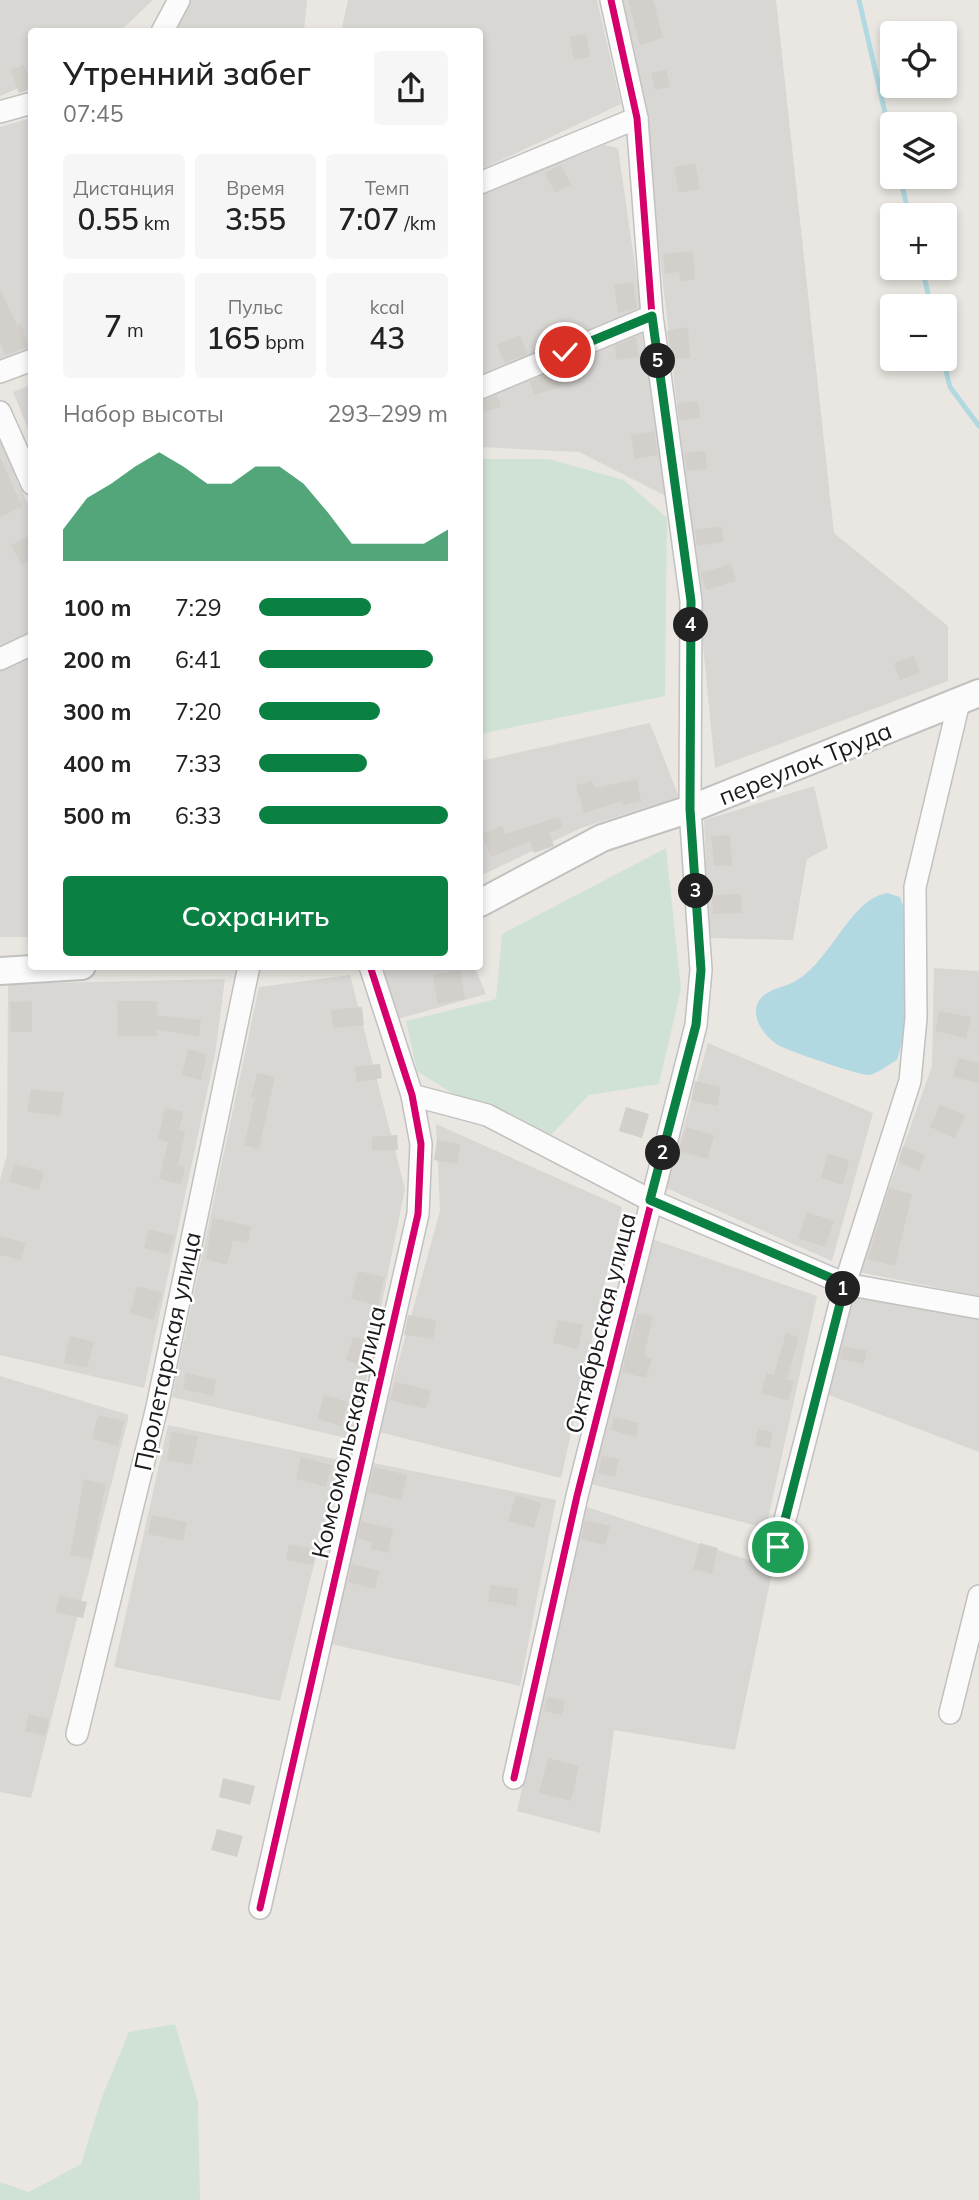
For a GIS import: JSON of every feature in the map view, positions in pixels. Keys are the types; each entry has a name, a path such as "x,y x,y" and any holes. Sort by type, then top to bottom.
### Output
{"street":[{"path":"164,28 178,0"},
{"name":"Октябрьская улица","path":"513,1778 577,1496 696,1025 701,970 690,809 691,601 652,316 637,118 611,0"},
{"path":"0,111 28,104"},
{"path":"483,182 637,118"},
{"path":"483,387 652,316"},
{"path":"0,372 28,362"},
{"path":"0,412 28,475"},
{"path":"0,659 28,647"},
{"path":"778,1547 845,1284 910,1081 916,1018 915,887 969,697"},
{"name":"переулок Труда","path":"483,901 602,838 690,809 969,697"},
{"path":"0,971 28,969"},
{"name":"Пролетарская улица","path":"77,1734 157,1407 248,970"},
{"name":"Комсомольская улица","path":"260,1908 418,1214 421,1144 412,1095 371,970"},
{"path":"412,1095 487,1115 650,1200 845,1284 979,1308"},
{"path":"950,1713 979,1596"}],"shaded area":[{"path":"0,0 153,0 123,28 28,28 28,84 0,96"},
{"path":"189,0 307,0 304,28 173,28"},
{"path":"348,0 597,0 621,104 483,169 483,28 342,28"},
{"path":"618,0 776,0 834,533 948,626 948,681 715,768 695,563 644,118"},
{"path":"28,119 28,348 0,360 0,127"},
{"path":"605,145 618,148 642,314 483,380 483,193"},
{"path":"641,328 668,497 579,452 483,447 483,390"},
{"path":"28,386 28,429 13,392"},
{"path":"0,438 28,504 28,634 0,646"},
{"path":"28,658 28,937 0,937 0,671"},
{"path":"650,723 679,797 581,828 483,875 483,760"},
{"path":"814,786 828,848 807,859 793,940 709,938 704,820"},
{"path":"934,968 979,971 979,1296 859,1272 932,1066"},
{"path":"384,970 476,970 486,994 398,1019"},
{"path":"350,975 405,1189 354,1440 172,1397 259,987"},
{"path":"225,979 215,1055 144,1388 0,1355 0,1180 7,1155 8,984"},
{"path":"708,1043 873,1113 832,1261 666,1188"},
{"path":"436,1124 622,1207 561,1478 379,1432 440,1211"},
{"path":"649,1238 817,1296 766,1528 586,1483"},
{"path":"851,1293 979,1320 979,1452 829,1395"},
{"path":"0,1376 129,1415 31,1798 0,1792"},
{"path":"168,1425 340,1460 280,1701 114,1667"},
{"path":"369,1462 556,1500 520,1686 330,1644"},
{"path":"584,1506 773,1568 735,1750 614,1730 600,1833 517,1811"}],"green space":[{"path":"483,459 549,459 624,480 667,518 665,696 483,733"},
{"path":"666,848 681,989 659,1084 589,1095 548,1138 465,1101 417,1071 406,1021 496,999 502,934"},
{"path":"175,2024 198,2102 200,2200 0,2200 0,2182 29,2192 81,2164 102,2097 129,2032"}],"water":[{"path":"887,893 900,897 906,914 908,1022 897,1060 869,1075 808,1057 774,1042 762,1030 757,1020 756,1010 760,999 806,974 861,907 873,898"}],"building":[{"path":"628,0 653,0 663,38 640,45"},
{"path":"586,34 590,57 574,60 570,37"},
{"path":"24,65 28,90 19,93 11,70"},
{"path":"666,70 670,87 655,90 651,73"},
{"path":"695,163 700,189 679,193 674,167"},
{"path":"561,165 571,185 555,193 545,173"},
{"path":"693,251 695,280 680,281 679,272 665,274 663,254"},
{"path":"633,282 637,308 618,313 614,285"},
{"path":"0,289 17,325 21,323 28,347 5,355 0,342"},
{"path":"688,327 690,358 671,359 667,331"},
{"path":"520,335 528,354 505,363 497,345"},
{"path":"636,337 639,357 616,360 615,346"},
{"path":"556,370 561,387 534,395 530,381"},
{"path":"497,395 501,407 483,412 483,400"},
{"path":"698,401 700,418 679,420 677,403"},
{"path":"654,431 658,455 635,459 631,435"},
{"path":"705,451 707,469 687,471 684,453"},
{"path":"0,457 22,507 0,517"},
{"path":"721,526 724,542 697,546 695,530"},
{"path":"28,536 28,562 21,565 11,545"},
{"path":"731,564 736,581 706,590 701,573"},
{"path":"914,656 920,673 900,680 894,663"},
{"path":"637,779 641,801 623,805 622,801 584,813 576,785 592,781 595,788"},
{"path":"559,817 563,827 549,833 554,846 534,853 530,841 491,857 483,833 502,826 505,834"},
{"path":"730,835 732,865 714,866 711,836"},
{"path":"741,894 742,913 713,914 712,895"},
{"path":"460,970 465,999 438,1004 433,975"},
{"path":"32,1001 32,1032 11,1032 10,1002"},
{"path":"117,1001 157,1001 157,1015 201,1020 199,1036 157,1030 157,1036 117,1036"},
{"path":"362,1007 364,1025 333,1028 331,1010"},
{"path":"939,1011 971,1017 966,1038 935,1031"},
{"path":"188,1049 207,1054 201,1080 182,1075"},
{"path":"958,1058 979,1063 979,1083 953,1077"},
{"path":"380,1064 382,1078 357,1082 355,1067"},
{"path":"257,1073 275,1077 259,1149 244,1145 255,1098 251,1097"},
{"path":"695,1081 721,1087 717,1106 691,1100"},
{"path":"31,1089 64,1093 60,1116 27,1112"},
{"path":"940,1105 965,1115 955,1138 930,1127"},
{"path":"626,1107 649,1114 642,1138 619,1131"},
{"path":"165,1108 183,1112 179,1130 185,1132 178,1165 185,1167 181,1184 159,1179 168,1142 158,1139"},
{"path":"686,1127 714,1135 708,1159 679,1151"},
{"path":"397,1135 398,1150 372,1151 372,1137"},
{"path":"437,1140 461,1144 457,1164 434,1160"},
{"path":"903,1146 925,1155 919,1171 898,1162"},
{"path":"828,1153 849,1160 843,1185 821,1178"},
{"path":"14,1164 44,1172 39,1190 9,1182"},
{"path":"889,1188 912,1194 895,1266 868,1259"},
{"path":"807,1212 834,1221 825,1247 798,1238"},
{"path":"213,1218 251,1226 248,1243 233,1240 227,1265 206,1259"},
{"path":"149,1229 174,1236 169,1254 144,1248"},
{"path":"0,1236 26,1243 21,1260 0,1255"},
{"path":"358,1271 384,1277 378,1305 351,1299"},
{"path":"137,1286 162,1292 154,1320 130,1313"},
{"path":"638,1313 653,1316 644,1356 652,1358 646,1378 622,1372"},
{"path":"408,1315 436,1320 433,1339 404,1335"},
{"path":"558,1320 583,1325 578,1349 553,1343"},
{"path":"786,1333 799,1337 787,1379 794,1381 788,1401 761,1393 767,1373 774,1375"},
{"path":"70,1336 94,1342 87,1368 64,1363"},
{"path":"353,1337 372,1342 366,1366 346,1360"},
{"path":"843,1346 867,1351 864,1364 840,1359"},
{"path":"186,1373 216,1380 213,1396 183,1389"},
{"path":"395,1382 431,1390 426,1409 390,1400"},
{"path":"324,1395 348,1402 341,1426 317,1419"},
{"path":"98,1415 124,1421 118,1446 92,1439"},
{"path":"614,1417 639,1423 636,1437 611,1430"},
{"path":"758,1429 773,1432 770,1448 755,1445"},
{"path":"172,1432 198,1436 192,1465 167,1460"},
{"path":"602,1456 619,1459 615,1477 598,1473"},
{"path":"301,1457 332,1465 326,1487 296,1479"},
{"path":"374,1467 407,1475 401,1500 368,1492"},
{"path":"84,1479 106,1484 91,1559 70,1555"},
{"path":"516,1495 541,1503 534,1528 508,1521"},
{"path":"152,1515 187,1522 183,1541 148,1534"},
{"path":"585,1520 610,1526 605,1545 581,1539"},
{"path":"361,1521 393,1529 388,1553 371,1549 372,1542 358,1538"},
{"path":"700,1543 718,1548 712,1574 693,1569"},
{"path":"289,1544 316,1550 313,1565 286,1560"},
{"path":"352,1564 379,1571 375,1589 348,1582"},
{"path":"491,1585 518,1589 516,1606 488,1601"},
{"path":"60,1596 87,1602 83,1618 56,1612"},
{"path":"547,1697 565,1701 562,1715 544,1711"},
{"path":"29,1714 49,1719 45,1736 25,1731"},
{"path":"548,1758 579,1766 571,1801 539,1793"},
{"path":"223,1778 255,1786 250,1805 219,1797"},
{"path":"217,1829 243,1836 237,1857 211,1850"}],"waterway":[{"path":"859,0 885,112"},
{"path":"903,189 906,203"},
{"path":"925,280 928,294"},
{"path":"946,371 950,387 979,426"}],"cycle path":[{"path":"514,1778 577,1496 696,1025 701,970 690,809 691,601 652,316 637,118 611,0"},
{"path":"260,1908 418,1214 421,1144 412,1095 371,970"}],"route":[{"path":"565,352 652,316 691,601 690,809 701,970 696,1025 650,1200 845,1284 778,1547"}]}
